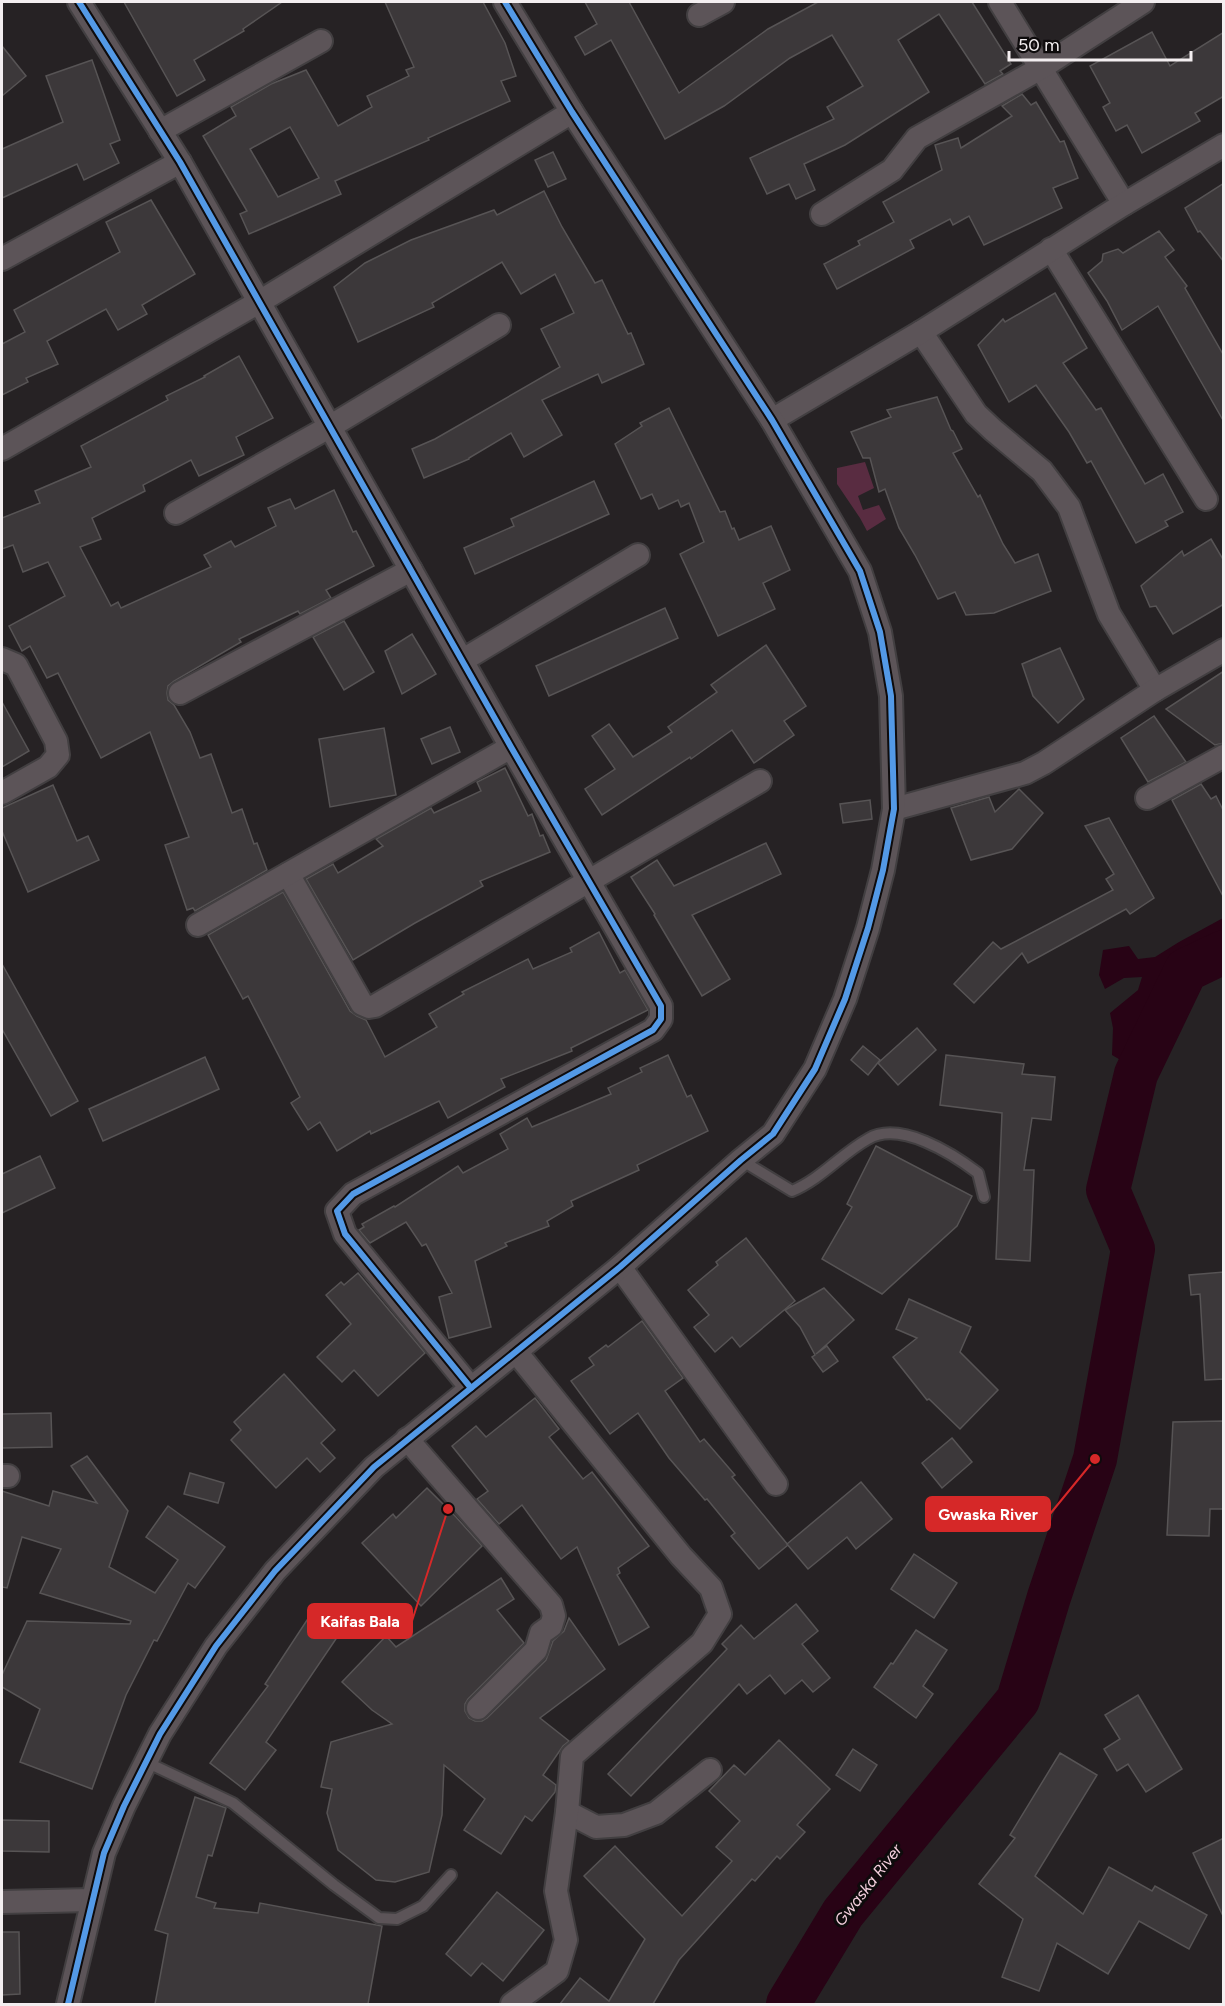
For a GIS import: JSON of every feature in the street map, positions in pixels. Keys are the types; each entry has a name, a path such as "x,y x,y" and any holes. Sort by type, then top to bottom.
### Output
{"street":[{"path":"79,2 180,162 511,747 661,1006 661,1019 653,1030 353,1194 337,1211 345,1234 471,1388"},
{"path":"68,2004 104,1853 124,1806 160,1734 216,1646 275,1571 374,1467 620,1267 773,1134 814,1069 837,1019 868,928 883,870 894,809 891,696 880,632 860,571 772,420 572,112 505,2"},
{"path":"699,15 723,2"},
{"path":"1000,2 1124,204"},
{"path":"822,214 892,170 917,138 1041,68 1136,3"},
{"path":"160,131 321,41"},
{"path":"2,449 259,302 572,112"},
{"path":"772,420 921,332 1051,249 1224,145"},
{"path":"2,260 180,162"},
{"path":"1051,249 1206,499"},
{"path":"176,513 331,426 499,325"},
{"path":"921,332 976,414 1042,471 1068,507 1109,614 1155,690"},
{"path":"463,660 638,555"},
{"path":"180,693 411,570"},
{"path":"894,809 1025,773 1044,764 1155,690 1224,650"},
{"path":"2,659 16,665 56,741 58,755 48,767 2,793"},
{"path":"198,925 511,747"},
{"path":"1147,798 1224,756"},
{"path":"288,874 362,1004 369,1007 375,1006 760,781"},
{"path":"620,1267 776,1484"},
{"path":"512,2004 557,1971 566,1940 556,1891 572,1755 702,1643 720,1614 711,1588 681,1556 516,1352"},
{"path":"407,1439 551,1605 554,1616 551,1626 541,1633 536,1650 478,1708"},
{"path":"567,1812 596,1827 624,1825 656,1813 710,1770"},
{"path":"2,1902 92,1900"}],"lane":[{"path":"741,1160 792,1191 805,1186 869,1138 893,1133 907,1134 978,1173 984,1197"},
{"path":"146,1761 233,1803 334,1885 379,1918 397,1919 423,1906 451,1875"}],"shaded area":[{"path":"865,462 874,488 858,496 863,510 879,505 886,519 867,531 837,484 837,468"},
{"path":"1223,918 1223,946 1179,968 1134,1068 1112,1055 1113,1028 1110,1013 1138,990 1142,977 1124,978 1105,989 1099,975 1103,950 1129,946 1138,959 1155,957"}],"building":[{"path":"124,2 282,2 243,29 244,31 194,60 205,80 177,96"},
{"path":"385,2 483,2 505,43 516,76 501,81 510,101 335,181 341,194 249,234 240,214 247,211 203,136 236,116 231,107 271,84 306,70 338,126 372,107 367,96 409,76 406,70 414,67","holes":["290,127 319,178 278,197 250,149"]},
{"path":"585,2 629,2 679,93 768,29 818,2 972,2 1011,64 1000,71 1003,74 985,84 939,14 898,40 929,92 845,145 804,164 815,190 796,199 789,184 767,194 750,158 834,119 827,107 863,86 832,35 790,58 724,106 665,139 611,40 585,55 575,37 597,24"},
{"path":"1152,32 1170,66 1224,32 1224,96 1195,113 1200,121 1142,153 1127,125 1116,131 1103,107 1110,103 1090,66"},
{"path":"2,46 26,76 2,96"},
{"path":"92,60 120,140 110,144 119,163 84,180 77,164 2,198 2,149 63,122 46,76"},
{"path":"1022,94 1031,105 1036,102 1060,142 1064,141 1078,178 1053,188 1062,208 984,245 969,216 953,225 950,219 910,240 914,248 837,289 824,264 860,245 858,241 894,222 883,202 942,170 935,145 958,138 961,148 1012,116 1002,106"},
{"path":"553,152 566,179 548,187 535,160"},
{"path":"1224,183 1224,262 1200,231 1198,232 1185,208"},
{"path":"544,191 595,283 602,280 628,334 631,333 644,364 602,383 598,374 542,400 562,435 524,457 511,433 469,459 424,478 412,449 435,439 560,367 541,329 574,313 555,274 521,294 502,262 432,303 434,307 358,342 334,287 365,263 411,240 494,210 497,215"},
{"path":"151,200 195,274 142,305 147,314 118,330 106,309 47,341 58,364 26,378 28,382 2,395 2,344 25,332 14,310 120,252 106,222"},
{"path":"1159,231 1174,250 1165,257 1187,286 1185,288 1224,356 1224,422 1158,306 1122,330 1107,301 1088,273 1102,261 1103,254 1118,249 1123,253"},
{"path":"1055,293 1087,348 1063,363 1096,410 1101,408 1145,484 1163,474 1183,512 1165,521 1168,526 1136,543 1091,461 1087,463 1069,432 1036,385 1009,402 978,345 1003,319 1005,322"},
{"path":"239,356 273,418 236,437 244,455 199,476 191,460 143,485 145,491 92,518 101,539 80,547 111,606 118,602 121,608 211,567 204,555 231,541 235,547 276,526 268,508 290,499 295,509 334,490 353,532 356,531 374,566 326,590 331,598 300,614 298,611 239,639 241,642 168,686 168,700 174,705 190,732 200,758 211,754 232,813 242,809 254,844 257,843 267,870 195,911 193,908 187,910 165,845 189,837 150,732 101,758 58,673 47,678 30,646 22,651 9,626 65,596 48,562 23,572 13,545 2,549 2,518 40,503 35,491 91,467 81,446 168,400 166,396 205,377"},
{"path":"937,397 962,449 953,453 978,497 980,495 1003,544 1015,563 1038,554 1051,591 994,613 966,615 955,592 938,599 899,528 885,489 879,492 870,458 863,458 851,432 891,417 887,410"},
{"path":"669,408 720,512 725,511 739,540 771,526 790,570 763,583 775,609 718,636 680,554 704,542 689,503 681,507 678,500 659,509 652,494 641,499 615,444 642,426 640,423"},
{"path":"594,481 609,514 475,574 464,548 514,526 511,519"},
{"path":"1211,539 1224,561 1224,604 1173,634 1156,606 1150,607 1141,586 1182,551 1184,556"},
{"path":"665,608 678,638 549,696 536,666"},
{"path":"344,621 374,672 344,690 313,637"},
{"path":"412,634 436,674 402,694 385,651"},
{"path":"766,645 806,706 784,721 794,735 754,763 732,730 691,759 690,757 602,815 585,789 615,769 592,736 609,724 633,757 672,732 668,727 717,692 711,685"},
{"path":"1060,648 1084,699 1058,723 1033,696 1022,664"},
{"path":"1224,671 1224,743 1215,745 1166,709"},
{"path":"2,702 29,751 2,767"},
{"path":"1154,716 1186,762 1148,782 1121,738"},
{"path":"450,727 460,752 432,764 421,739"},
{"path":"384,728 396,795 330,807 319,739"},
{"path":"505,768 528,816 532,814 540,836 543,835 550,852 480,881 483,886 353,960 306,879 333,864 338,873 383,846 376,839 431,808 434,813 481,791 477,782"},
{"path":"1201,784 1211,799 1216,796 1224,812 1224,898 1172,800"},
{"path":"53,785 77,841 88,836 99,860 28,892 2,831 2,808"},
{"path":"1019,789 1043,813 1012,849 971,860 951,808 989,797 995,812"},
{"path":"870,800 872,819 843,823 840,804"},
{"path":"1109,818 1154,898 1130,914 1126,909 1028,963 1022,953 974,1003 954,984 993,942 1001,949 1113,890 1106,879 1114,874 1085,826"},
{"path":"766,843 781,874 692,915 730,979 702,996 631,877 657,860 674,886"},
{"path":"283,892 350,1011 366,1020 385,1057 437,1027 429,1014 464,994 462,992 528,959 533,969 572,952 570,948 599,932 620,973 625,970 648,1010 571,1048 572,1051 501,1079 505,1087 448,1118 439,1101 371,1134 370,1131 337,1151 320,1122 308,1130 291,1103 300,1097 248,996 243,999 208,935"},
{"path":"2,964 78,1101 51,1116 2,1029"},
{"path":"917,1028 936,1050 898,1085 878,1063"},
{"path":"863,1046 880,1060 868,1075 851,1060"},
{"path":"668,1055 687,1097 691,1095 708,1131 637,1165 639,1170 571,1201 573,1206 547,1221 549,1226 505,1243 507,1246 475,1261 491,1327 449,1338 439,1297 452,1293 426,1244 422,1246 406,1222 370,1243 359,1230 364,1227 362,1224 395,1207 458,1166 463,1173 508,1149 500,1134 527,1118 532,1127 611,1094 608,1088 642,1072 640,1068"},
{"path":"946,1055 1024,1064 1022,1074 1055,1077 1051,1120 1032,1118 1024,1170 1034,1170 1030,1261 996,1259 1002,1113 940,1105"},
{"path":"205,1057 219,1089 103,1141 89,1109"},
{"path":"876,1146 972,1196 957,1226 882,1294 822,1259 852,1207 847,1204"},
{"path":"40,1156 55,1188 2,1213 2,1174"},
{"path":"746,1238 795,1301 740,1347 732,1337 715,1352 694,1327 709,1315 688,1290 718,1265 716,1262"},
{"path":"1224,1272 1224,1379 1205,1380 1200,1294 1191,1295 1189,1275"},
{"path":"358,1273 425,1353 378,1396 354,1370 342,1382 317,1357 351,1324 326,1295 341,1282 344,1285"},
{"path":"824,1288 854,1320 816,1354 827,1346 838,1361 823,1372 812,1357 815,1355 800,1327 785,1310"},
{"path":"909,1299 971,1327 960,1352 998,1390 960,1429 929,1399 927,1400 893,1357 917,1338 896,1329"},
{"path":"642,1321 683,1378 665,1391 700,1442 704,1439 735,1475 732,1477 788,1545 759,1569 731,1536 735,1533 669,1458 638,1413 610,1434 571,1381 594,1365 589,1358 606,1345 608,1347"},
{"path":"284,1374 335,1430 321,1443 335,1458 320,1472 307,1458 276,1488 231,1440 241,1430 234,1422"},
{"path":"535,1398 559,1429 549,1437 583,1479 592,1472 649,1546 618,1568 620,1573 617,1575 649,1627 619,1645 577,1547 561,1559 522,1505 499,1524 477,1499 488,1491 452,1446 476,1426 486,1437"},
{"path":"51,1413 52,1447 2,1448 2,1414"},
{"path":"1224,1421 1224,1509 1210,1509 1209,1536 1167,1535 1173,1422"},
{"path":"952,1438 972,1462 942,1488 922,1463"},
{"path":"87,1456 128,1511 109,1567 155,1593 178,1560 146,1537 168,1506 225,1547 195,1588 188,1583 157,1641 154,1640 126,1695 92,1789 20,1762 40,1709 2,1687 2,1675 27,1621 130,1624 131,1621 40,1593 61,1549 22,1537 7,1588 2,1587 2,1491 49,1506 53,1491 97,1503 71,1466"},
{"path":"190,1473 224,1483 218,1503 184,1494"},
{"path":"861,1482 892,1519 856,1549 847,1537 808,1569 787,1544"},
{"path":"427,1488 482,1546 421,1606 362,1543 393,1514 396,1518"},
{"path":"914,1554 957,1583 934,1618 891,1589"},
{"path":"501,1578 514,1599 497,1610 524,1643 468,1699 465,1711 469,1718 482,1721 487,1718 546,1660 553,1641 564,1631 569,1618 605,1669 540,1718 569,1741 543,1775 556,1785 555,1792 532,1821 525,1816 501,1854 464,1830 485,1799 444,1765 442,1815 429,1872 395,1882 376,1880 338,1850 327,1813 332,1789 321,1787 331,1742 392,1724 372,1710 342,1682 386,1636 396,1647"},
{"path":"796,1604 818,1631 802,1644 830,1678 813,1692 802,1680 785,1694 770,1675 747,1694 739,1684 631,1796 608,1774 727,1649 722,1644 741,1625 754,1639"},
{"path":"311,1614 340,1633 266,1742 276,1750 245,1790 210,1763 268,1686 265,1684"},
{"path":"916,1630 947,1650 923,1686 933,1694 916,1718 874,1687"},
{"path":"1138,1695 1182,1769 1146,1792 1128,1764 1117,1771 1104,1749 1120,1739 1105,1715"},
{"path":"779,1740 830,1789 797,1825 805,1832 780,1859 777,1856 755,1881 752,1879 679,1960 653,2004 560,2004 580,1978 609,2001 645,1939 584,1876 615,1846 682,1916 732,1861 716,1847 740,1821 709,1791 734,1765 745,1775"},
{"path":"853,1749 877,1765 860,1791 836,1775"},
{"path":"1060,1753 1097,1775 1035,1876 1083,1914 1109,1867 1152,1891 1155,1886 1207,1915 1189,1949 1139,1921 1108,1974 1057,1943 1039,1991 1002,1977 1023,1919 979,1884 1015,1838 1010,1835"},
{"path":"195,1797 226,1808 212,1856 208,1855 196,1897 216,1903 214,1908 258,1913 260,1903 382,1926 368,2004 155,2004 168,1934 155,1930"},
{"path":"2,1820 49,1821 49,1852 2,1851"},
{"path":"1224,1838 1224,1918 1193,1853"},
{"path":"497,1892 544,1930 503,1981 482,1963 471,1976 446,1954"},
{"path":"2,1932 19,1932 20,1994 2,1995"}],"waterway":[{"name":"Gwaska River","path":"788,2004 843,1913 1018,1700 1049,1597 1095,1459 1133,1249 1108,1190 1136,1074 1186,970 1224,952"}],"cycle path":[{"path":"79,2 180,162 511,747 661,1006 661,1019 653,1030 353,1194 337,1211 345,1234 471,1388"},
{"path":"68,2004 104,1853 124,1806 160,1734 216,1646 275,1571 374,1467 620,1267 773,1134 815,1069 845,999 868,928 883,870 894,809 891,696 880,632 860,571 772,420 572,112 505,2"}],"place":[{"name":"Gwaska River","path":"1095,1459"},
{"name":"Kaifas Bala","path":"448,1509"}]}
